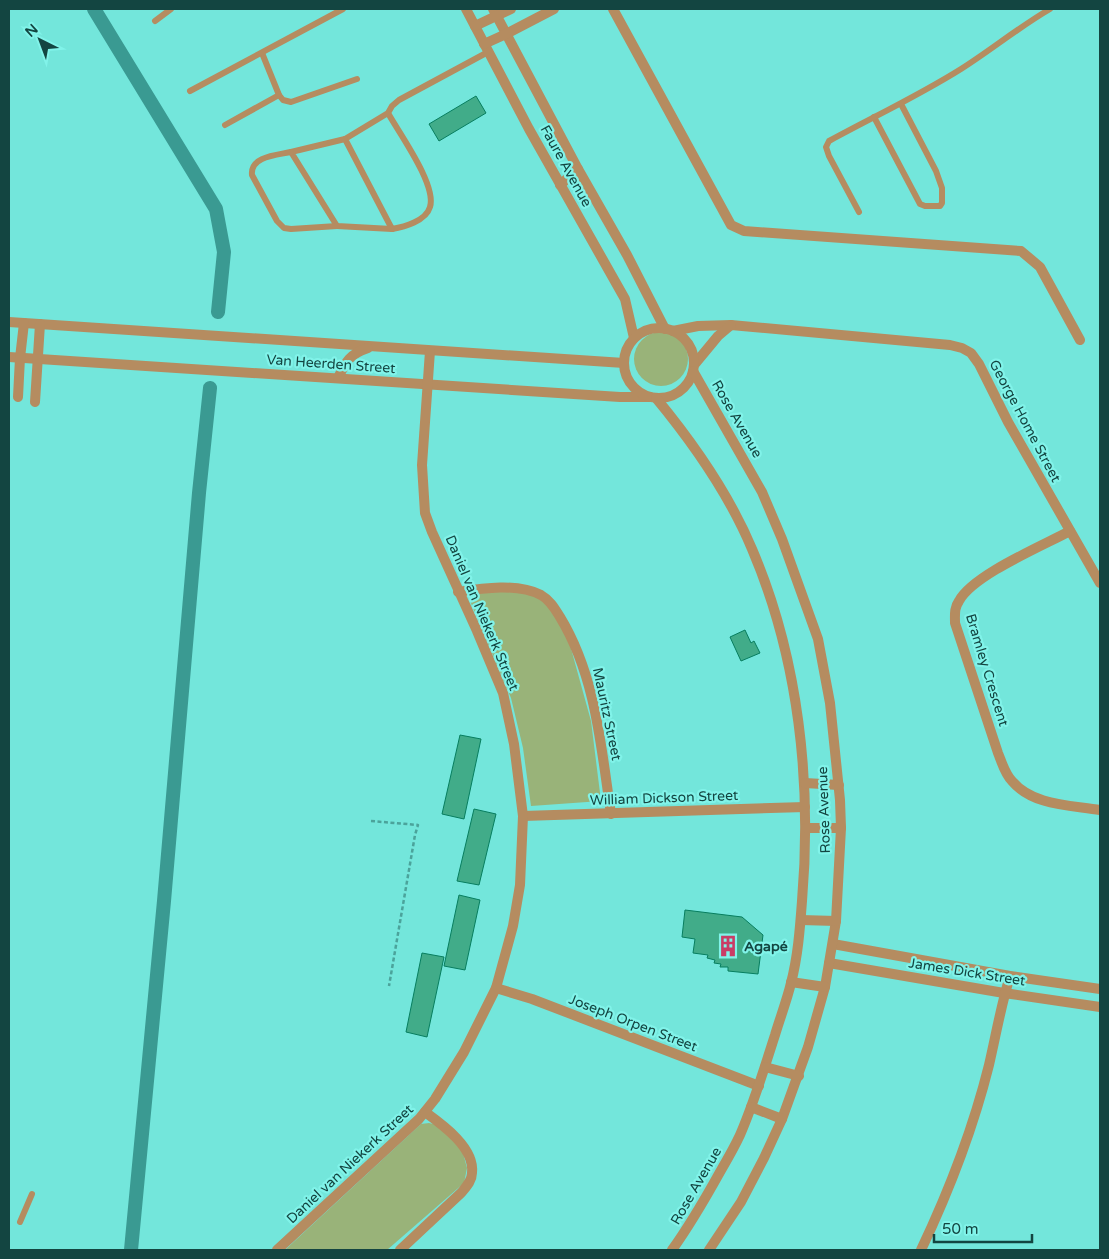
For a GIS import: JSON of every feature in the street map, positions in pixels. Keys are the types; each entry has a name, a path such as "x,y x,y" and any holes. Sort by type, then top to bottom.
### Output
{"street":[{"name":"Faure Avenue","path":"466,9 624,299 634,338"},
{"path":"475,26 494,12 511,9"},
{"path":"486,48 506,34 554,9"},
{"path":"613,9 732,224 744,231 1021,251 1040,267 1080,340"},
{"name":"Faure Avenue","path":"494,12 578,169 669,330"},
{"path":"560,184 578,169"},
{"name":"Van Heerden Street","path":"9,322 624,363"},
{"path":"18,397 14,358 24,323"},
{"path":"34,402 40,324"},
{"path":"694,368 692,352 685,340 669,330 659,328 646,331 634,338 626,351 624,363 629,381 642,394 653,397 666,397 676,394 690,380 694,368 718,336 731,325"},
{"name":"George Home Street","path":"669,330 698,326 731,325 950,345 962,348 970,353 978,364 1008,422 1100,583"},
{"path":"338,378 345,362 356,352 370,347"},
{"name":"Daniel van Niekerk Street","path":"277,1250 425,1112 464,1052 496,988 513,926 518,893 523,816 514,744 503,693 432,532 426,513 422,465 430,351"},
{"name":"Van Heerden Street","path":"14,358 653,397"},
{"name":"Rose Avenue","path":"694,368 762,492 782,539 818,639 830,703 839,785 841,828 833,944 825,987 799,1076 782,1119 740,1202 709,1250"},
{"name":"Rose Avenue","path":"653,397 701,454 752,548 770,599 784,648 795,699 805,783 806,862 801,920 791,982 759,1086 734,1146 697,1212 672,1250"},
{"name":"Bramley Crescent","path":"1070,531 972,585 959,600 955,611 955,623 998,753 1006,773 1012,781 1020,789 1050,802 1100,810"},
{"name":"Mauritz Street","path":"458,592 504,588 530,591 541,595 554,608 572,638 586,675 599,732 611,814"},
{"path":"805,783 839,785"},
{"name":"William Dickson Street","path":"523,816 805,807"},
{"path":"806,828 841,828"},
{"path":"801,920 836,921"},
{"name":"James Dick Street","path":"833,944 1010,976 1100,989"},
{"name":"James Dick Street","path":"829,963 1004,993 1100,1007"},
{"path":"921,1250 941,1208 976,1112 989,1065 1004,993 1010,976"},
{"path":"791,982 825,987"},
{"name":"Joseph Orpen Street","path":"496,988 532,999 759,1086"},
{"path":"765,1067 799,1076"},
{"path":"751,1107 782,1119"},
{"path":"400,1250 461,1193 469,1183 473,1172 471,1160 462,1143 449,1130 425,1112"}],"lane":[{"path":"154,21 171,9"},
{"path":"190,91 344,9"},
{"path":"859,212 829,156 826,147 829,141 902,104 961,69 1022,25 1050,9"},
{"path":"388,113 423,173 428,186 431,203 430,209 424,216 411,223 392,229 337,226 291,229 284,228 277,222 252,175 254,165 262,159 345,139 388,113 399,100 486,48"},
{"path":"262,53 283,100 291,102 357,79"},
{"path":"225,125 280,95"},
{"path":"874,117 920,204 940,206 943,196 936,171 902,104"},
{"path":"345,139 392,229"},
{"path":"292,152 337,226"},
{"path":"20,1222 32,1194"}],"path":[{"path":"371,821 418,825 389,986"}],"green space":[{"path":"661,332 671,334 680,340 686,349 688,359 686,369 680,378 671,384 661,386 651,384 642,378 636,369 634,359 636,349 642,340 651,334"},
{"path":"507,590 541,597 552,607 570,645 591,721 601,801 531,806 523,748 511,698 471,603 474,596 485,591"},
{"path":"429,1123 441,1126 461,1146 467,1168 464,1183 387,1250 285,1250 421,1124"}],"building":[{"path":"476,96 486,113 439,141 429,124"},
{"path":"745,630 751,643 754,641 760,653 741,661 730,637"},
{"path":"460,735 481,739 464,819 442,814"},
{"path":"474,809 496,814 479,885 457,881"},
{"path":"459,895 480,900 465,970 444,966"},
{"name":"Agapé","path":"685,910 742,917 763,935 758,974 728,971 728,967 720,967 721,964 714,963 715,960 707,958 708,955 693,953 695,939 682,937"},
{"path":"422,953 444,957 427,1037 406,1032"}],"waterway":[{"path":"94,9 216,209 224,252 218,312"},
{"path":"131,1250 210,388"}],"place":[{"name":"Agapé","path":"728,946"}]}
